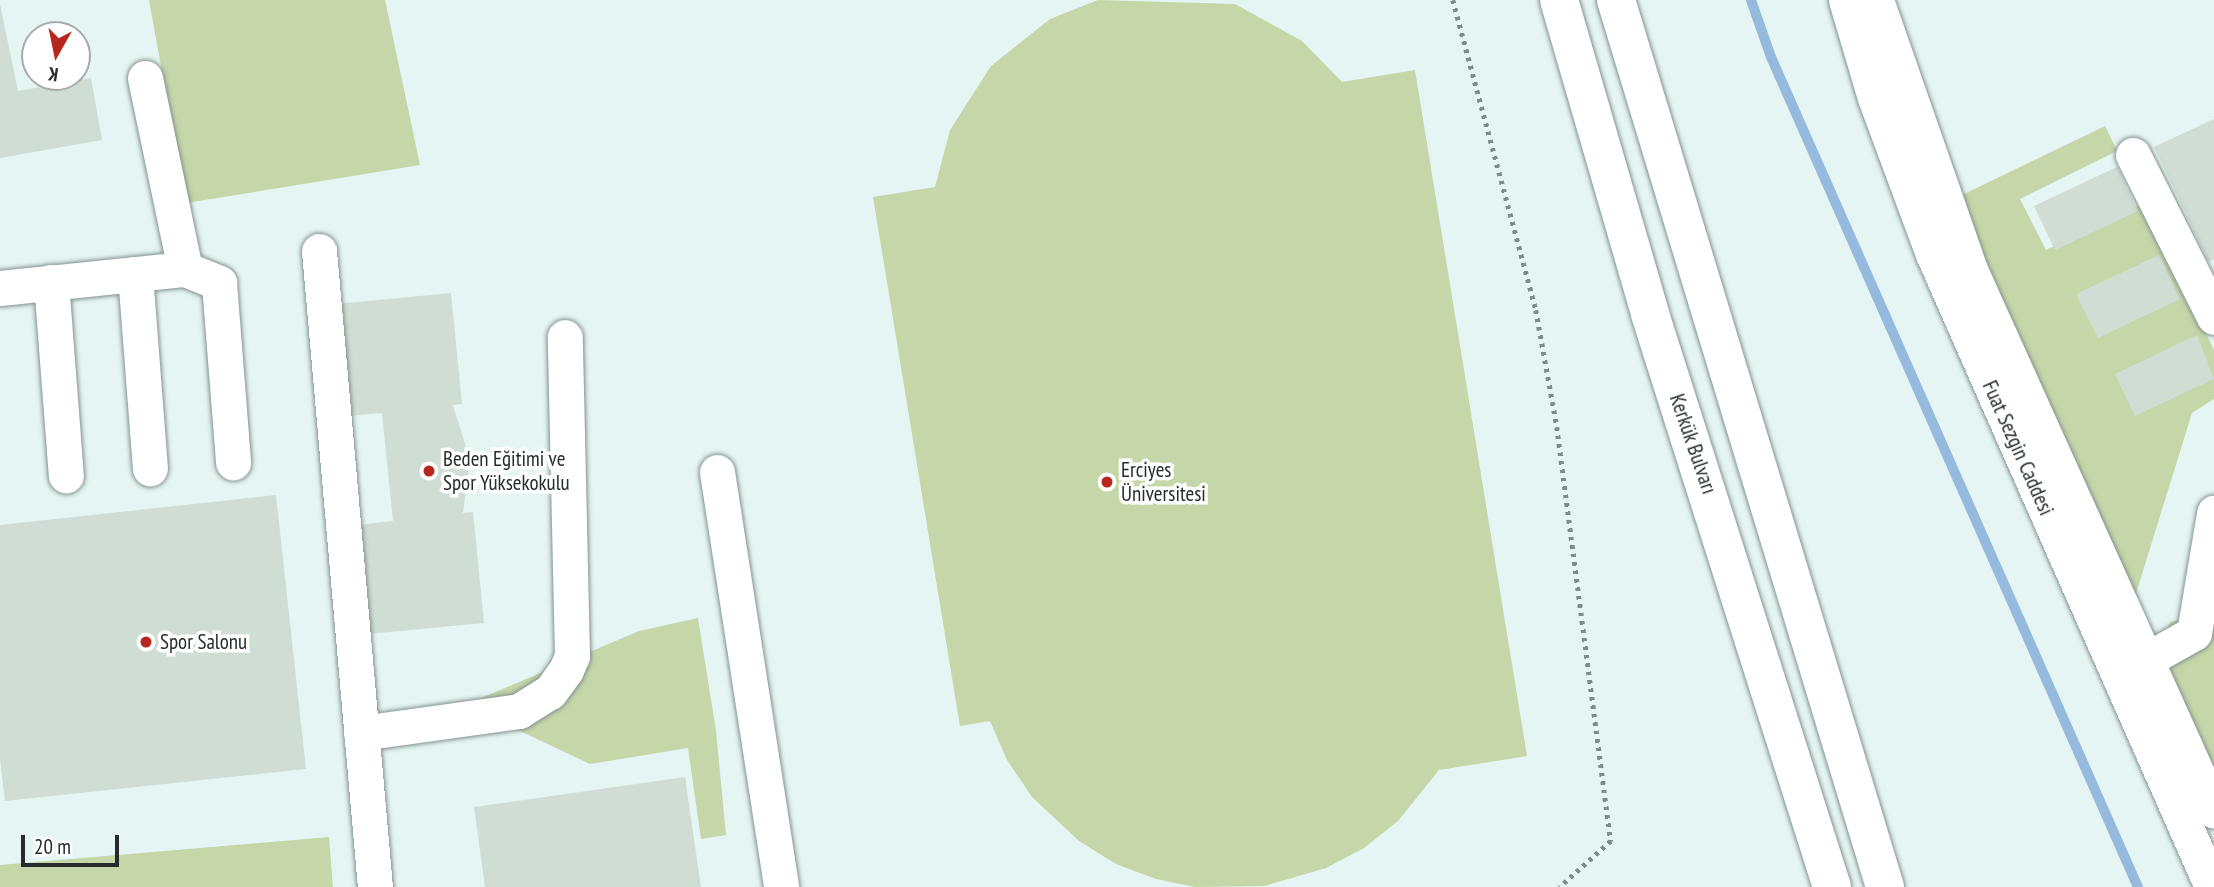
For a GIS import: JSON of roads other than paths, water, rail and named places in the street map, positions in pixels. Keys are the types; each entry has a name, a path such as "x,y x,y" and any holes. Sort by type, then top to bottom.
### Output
{"main road":[{"name":"Kerkük Bulvarı","path":"1559,0 1650,314 1832,887"},
{"path":"1616,0 1885,887"}],"street":[{"name":"Fuat Sezgin Caddesi","path":"1846,0 1875,98 1933,254 2212,887"},
{"name":"Fuat Sezgin Caddesi","path":"1876,0 1970,270 2214,811"},
{"path":"145,78 185,269"},
{"path":"2133,155 2214,317"},
{"path":"319,251 374,887"},
{"path":"0,288 185,269 219,283 233,462"},
{"path":"135,274 150,468"},
{"path":"51,282 66,475"},
{"path":"361,733 519,710 550,692 566,670 572,656 565,337"},
{"path":"718,472 781,887"},
{"path":"2146,660 2204,636 2214,513"}],"waterway":[{"path":"1751,0 1771,57 2138,887"}],"place":[{"name":"Beden Eğitimi ve Spor Yüksekokulu","path":"429,471"},
{"name":"Erciyes Üniversitesi","path":"1107,482"},
{"name":"Spor Salonu","path":"146,642"}]}
